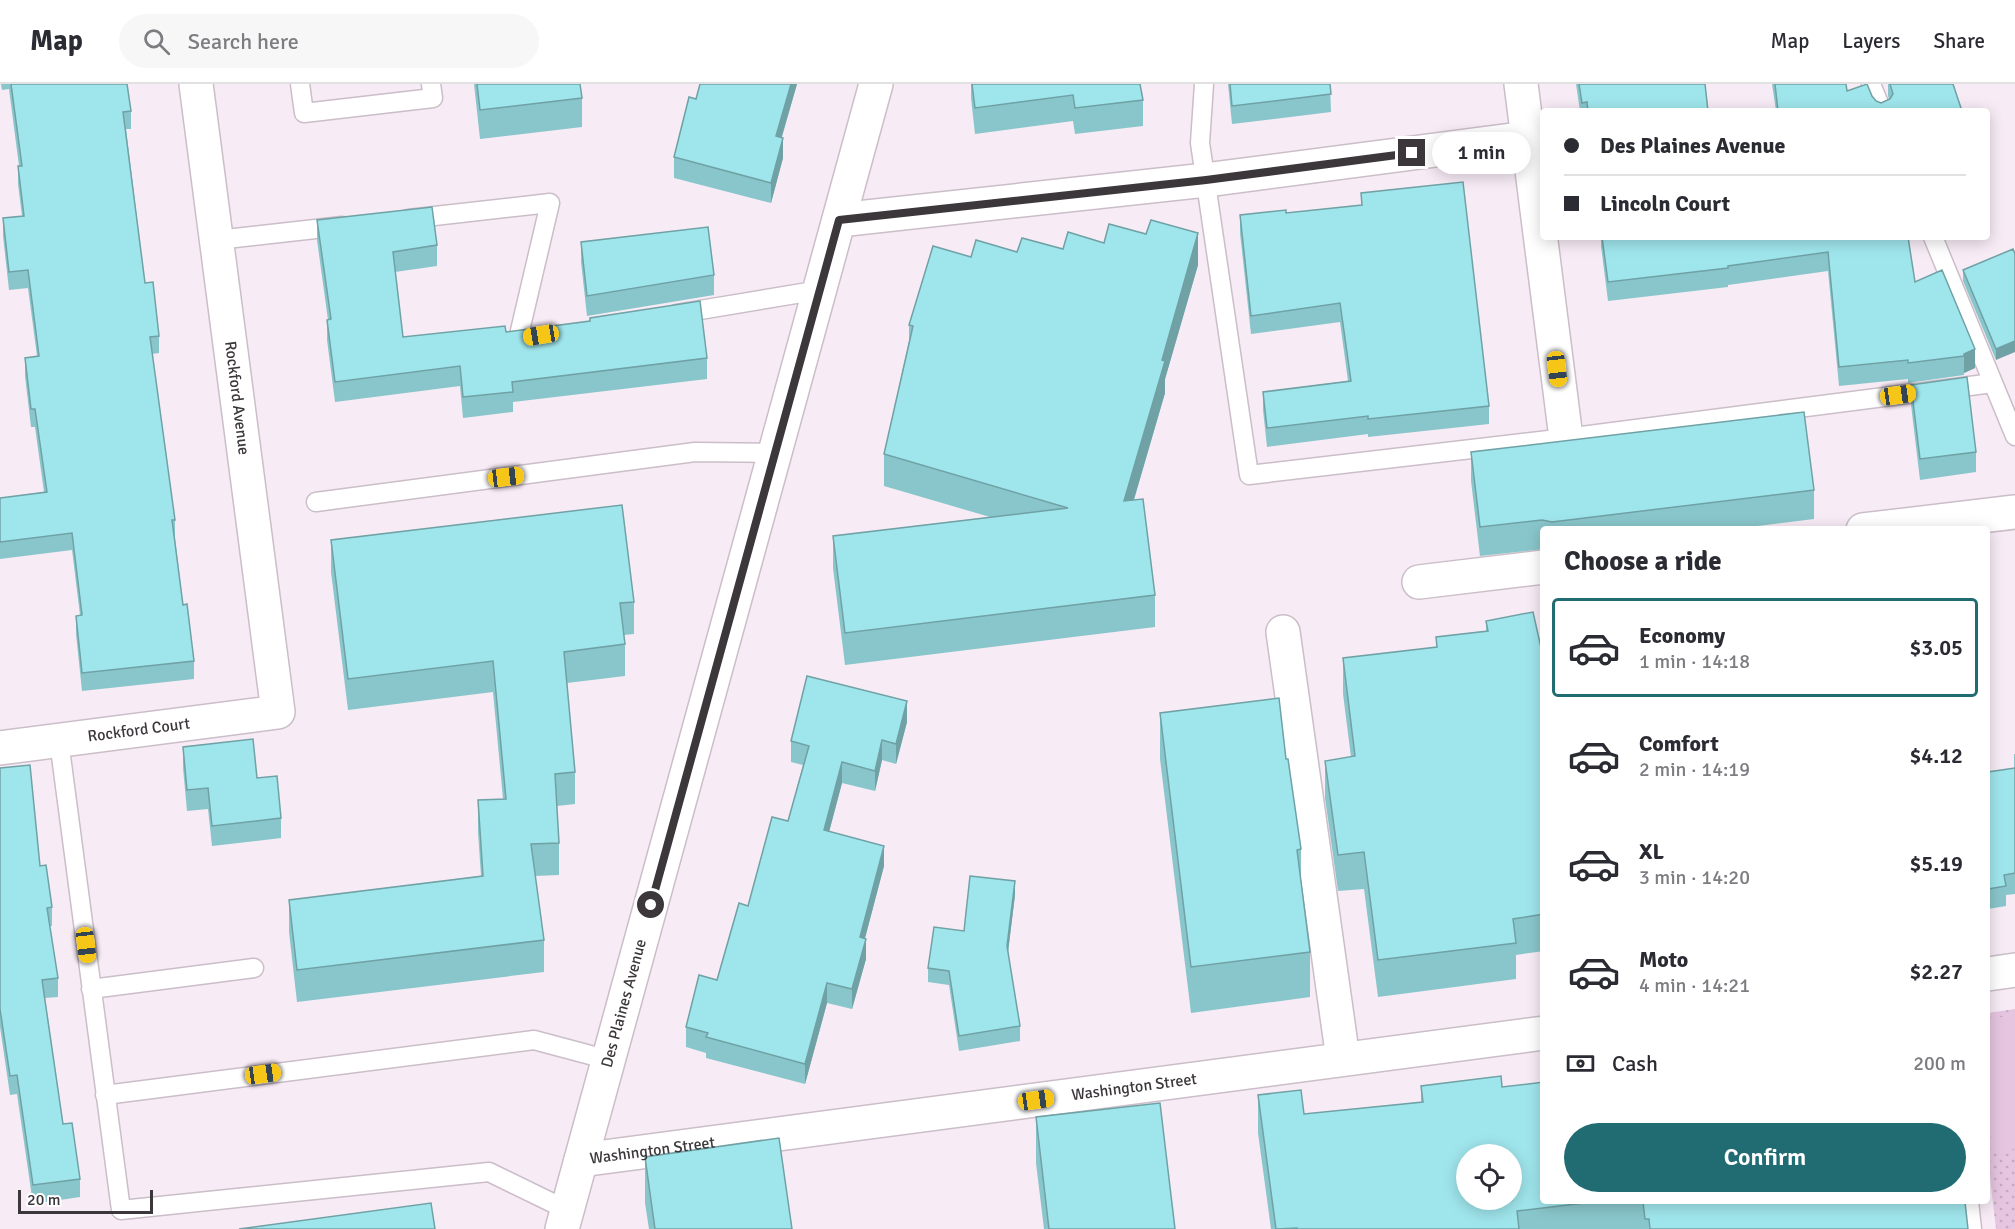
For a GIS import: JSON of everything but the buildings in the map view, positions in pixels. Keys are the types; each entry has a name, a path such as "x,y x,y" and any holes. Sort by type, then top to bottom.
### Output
{"street":[{"name":"Rockford Avenue","path":"196,84 278,712"},
{"name":"Des Plaines Avenue","path":"565,1219 876,84"},
{"path":"1521,84 1540,238"},
{"path":"839,220 1206,180 1527,138"},
{"path":"1540,240 1566,438"},
{"path":"1897,526 2015,512"},
{"path":"1419,582 1540,567"},
{"path":"1283,632 1343,1059"},
{"name":"Rockford Court","path":"0,748 278,712"},
{"path":"1990,974 2015,970"},
{"name":"Washington Street","path":"581,1160 1540,1034"}],"lane":[{"path":"300,84 304,113 433,98 432,84"},
{"path":"1204,84 1200,142 1249,475 1566,438 1993,382"},
{"path":"1870,84 1881,108"},
{"path":"386,222 550,203 518,339 552,334"},
{"path":"217,240 362,224"},
{"path":"1935,240 2015,436"},
{"path":"656,317 820,290"},
{"path":"316,502 695,452 775,453"},
{"path":"58,741 121,1210 489,1172 565,1219"},
{"path":"91,989 254,968"},
{"path":"105,1095 534,1040 609,1060"},
{"path":"1969,1204 1972,1229"}],"shaded area":[{"path":"2015,1009 2015,1229 1996,1229 1990,1177 1990,1013"},
{"path":"2015,1015 2015,1149 1993,1152 1990,1126 1990,1019"}],"route":[{"path":"651,905 839,220 1206,180 1412,153"}]}
